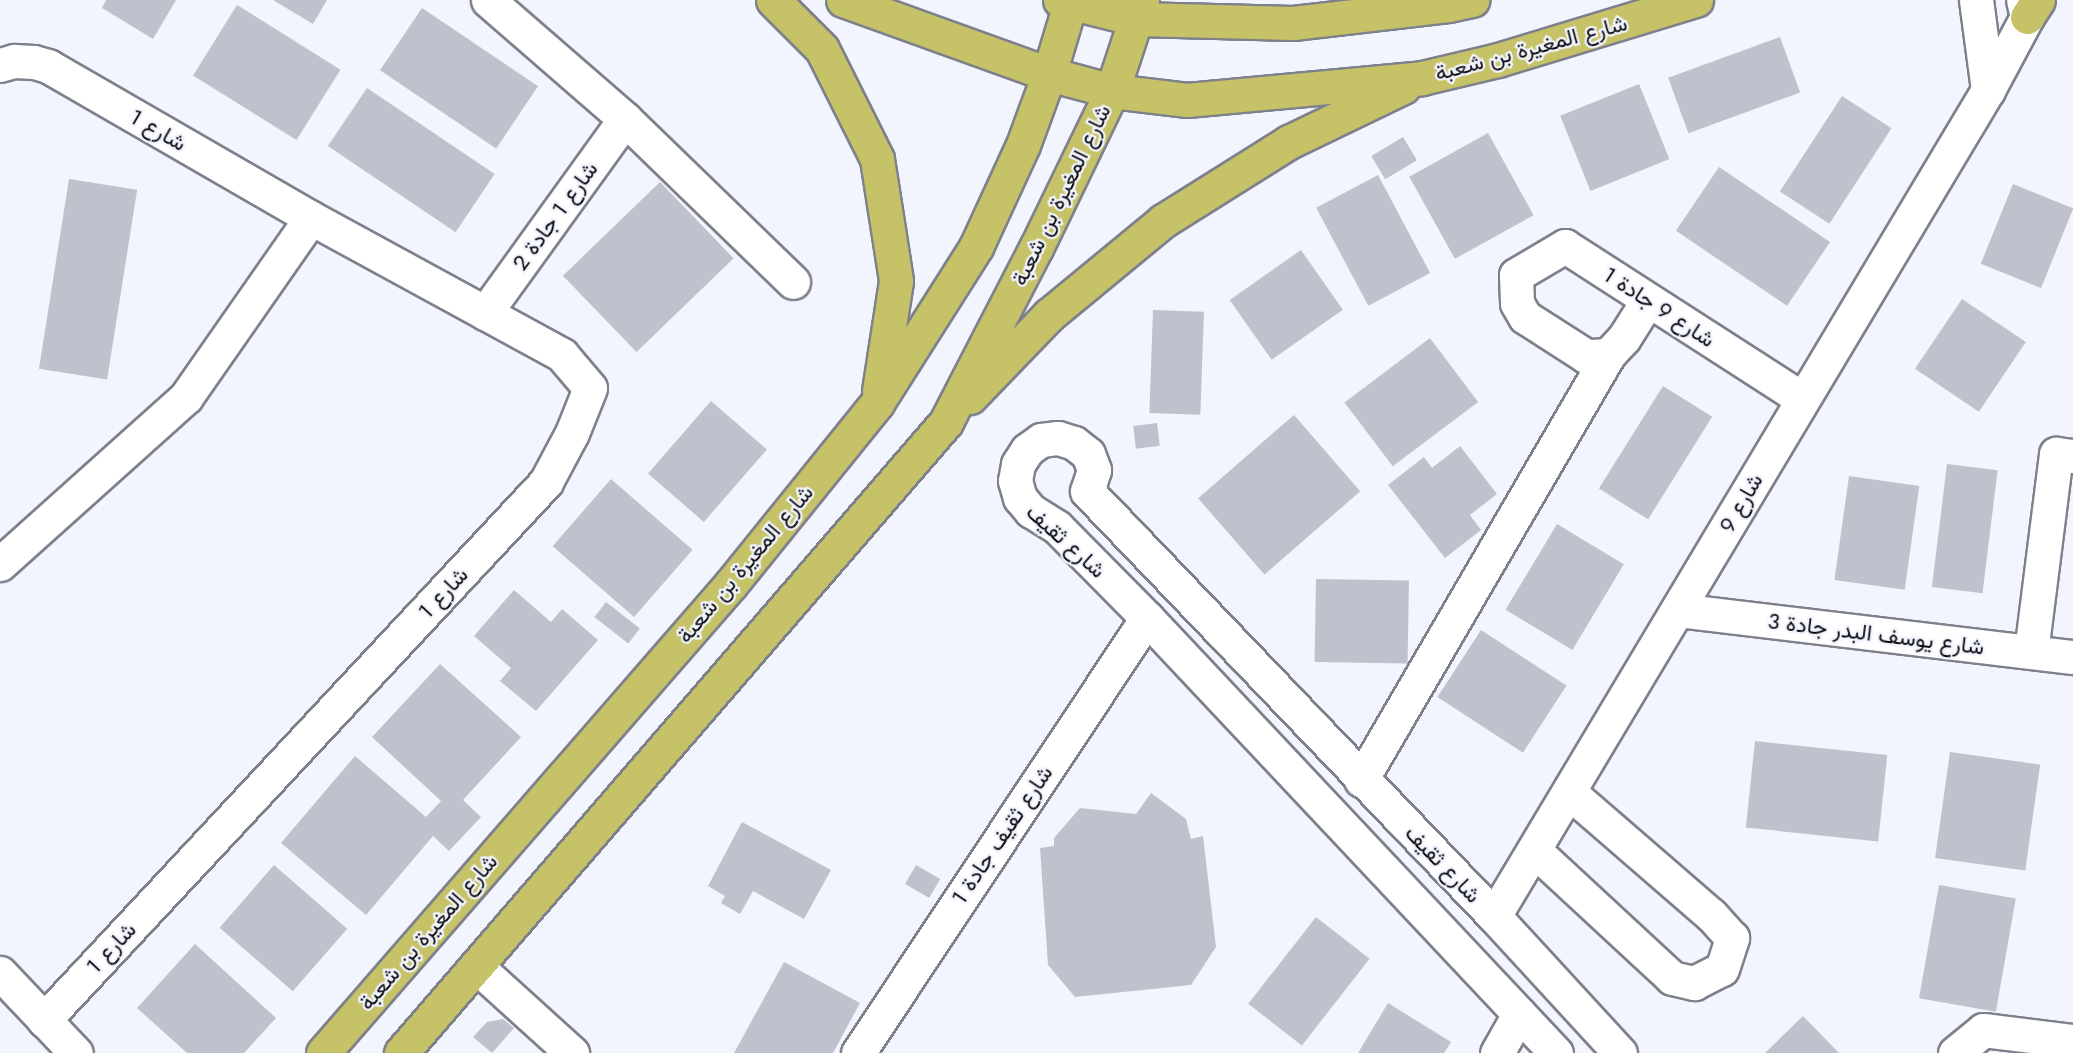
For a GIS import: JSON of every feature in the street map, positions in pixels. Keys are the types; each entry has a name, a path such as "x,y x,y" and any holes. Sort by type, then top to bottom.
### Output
{"main road":[{"path":"773,0 822,49 877,159 896,281 877,403"},
{"path":"843,0 1049,74 1067,1 1140,10 1293,23 1472,0"},
{"name":"شارع المغيرة بن شعبة","path":"323,1053 731,584 877,403 976,247 1023,145 1049,74 1112,91 1187,100 1422,78 1498,60 1696,0"},
{"path":"1112,91 1140,10"},
{"path":"946,422 1049,315 1163,221 1288,142 1422,78"},
{"name":"شارع المغيرة بن شعبة","path":"401,1053 946,422 1036,248 1112,91"}],"street":[{"path":"488,0 625,119 793,282"},
{"path":"1976,0 1988,90"},
{"name":"شارع 9","path":"1494,916 1678,610 1801,398 1988,90 2029,6"},
{"name":"شارع 1","path":"0,65 14,61 34,62 48,66 311,218 562,356 590,388 572,433 546,482 44,1020"},
{"name":"شارع 1 جادة 2","path":"484,313 625,119"},
{"path":"0,564 186,397 311,218"},
{"name":"شارع 9 جادة 1","path":"1608,355 1586,356 1525,317 1517,303 1516,275 1565,246 1801,398"},
{"path":"1361,780 1608,355 1624,338 1648,300"},
{"name":"شارع ثقيف","path":"1556,1053 1147,618 1057,526 1031,511 1020,498 1015,481 1017,464 1026,450 1041,440 1058,438 1074,443 1088,454 1094,470 1087,491 1361,780 1494,916 1620,1053"},
{"path":"2031,652 2056,454 2073,456"},
{"name":"شارع يوسف البدر جادة 3","path":"1678,610 2073,657"},
{"name":"شارع ثقيف جادة 1","path":"858,1053 1147,618"},
{"path":"1534,850 1672,978 1694,983 1722,969 1732,938 1711,915 1569,792"},
{"path":"476,966 572,1053"},
{"path":"0,973 76,1053"},
{"path":"1497,1053 1519,1014"},
{"path":"1955,1053 1983,1030 2073,1041"}],"building":[{"path":"106,0 176,0 153,39 102,8"},
{"path":"273,0 327,0 313,24"},
{"path":"237,5 340,70 296,140 193,75"},
{"path":"422,8 538,86 496,148 380,70"},
{"path":"1780,37 1800,92 1688,133 1668,78"},
{"path":"1639,84 1669,159 1591,191 1560,116"},
{"path":"367,88 495,174 456,232 328,146"},
{"path":"1842,96 1891,128 1829,224 1780,192"},
{"path":"1488,133 1534,215 1455,259 1409,177"},
{"path":"1403,137 1417,160 1385,179 1371,156"},
{"path":"1719,167 1830,242 1787,306 1676,231"},
{"path":"1378,175 1430,273 1368,306 1316,208"},
{"path":"69,179 137,190 107,379 39,369"},
{"path":"660,182 734,258 637,352 563,276"},
{"path":"2013,184 2073,208 2041,288 1981,264"},
{"path":"1301,250 1343,310 1272,360 1230,300"},
{"path":"1962,299 2026,342 1979,412 1915,369"},
{"path":"1153,310 1204,312 1200,415 1149,413"},
{"path":"1430,338 1478,402 1393,466 1345,402"},
{"path":"1663,386 1712,417 1648,519 1599,489"},
{"path":"711,401 767,450 704,522 648,473"},
{"path":"1294,415 1360,491 1264,575 1198,498"},
{"path":"1157,423 1160,446 1136,449 1133,426"},
{"path":"1460,446 1497,494 1470,515 1481,530 1445,558 1388,485 1424,457 1432,468"},
{"path":"1947,464 1998,470 1983,593 1932,587"},
{"path":"1849,476 1919,486 1905,590 1834,580"},
{"path":"611,479 693,550 634,617 553,546"},
{"path":"1557,524 1624,564 1572,650 1505,610"},
{"path":"1316,579 1409,581 1408,664 1315,662"},
{"path":"514,590 551,622 562,609 598,640 536,711 500,681 511,668 474,636"},
{"path":"606,602 640,628 628,643 594,617"},
{"path":"1481,630 1567,686 1523,753 1437,697"},
{"path":"440,664 521,737 463,800 481,817 449,851 433,836 366,915 281,843 355,756 426,817 441,801 372,737"},
{"path":"1755,741 1887,755 1878,841 1746,828"},
{"path":"1950,752 2040,765 2025,871 1935,858"},
{"path":"1151,793 1186,819 1191,839 1203,836 1216,947 1191,985 1075,997 1048,965 1040,848 1054,846 1054,838 1080,808 1136,814"},
{"path":"742,822 831,870 804,919 753,891 740,914 721,903 725,896 708,886"},
{"path":"274,865 347,929 293,991 220,928"},
{"path":"916,865 940,879 929,898 905,884"},
{"path":"1939,885 2016,899 1996,1012 1919,998"},
{"path":"1316,917 1370,959 1302,1046 1248,1004"},
{"path":"195,944 276,1018 244,1053 187,1053 137,1008"},
{"path":"784,962 860,1003 833,1053 734,1053"},
{"path":"1388,1003 1451,1042 1444,1053 1358,1053"},
{"path":"1803,1016 1839,1053 1765,1053"},
{"path":"503,1019 514,1028 492,1053 473,1037 487,1022"}]}
